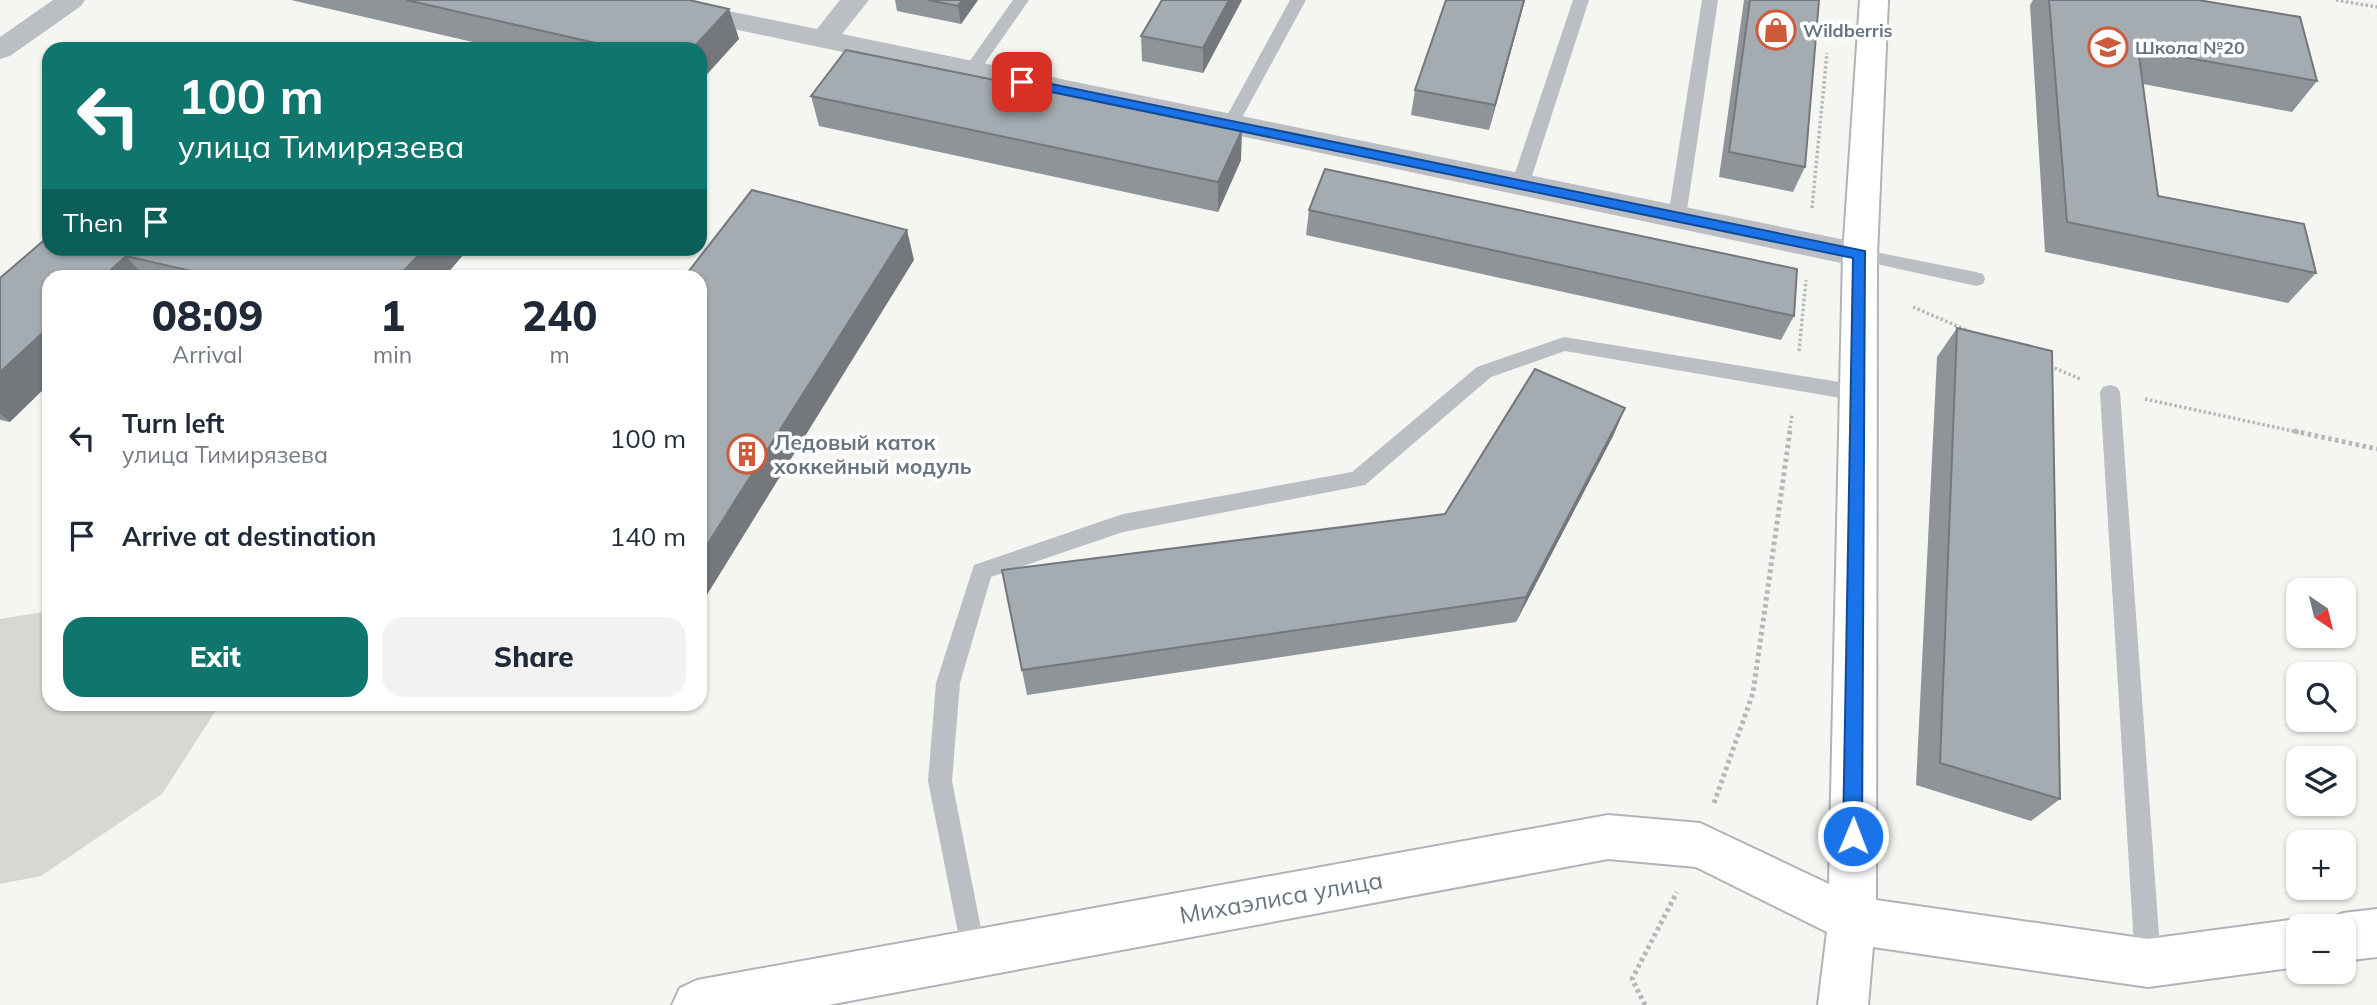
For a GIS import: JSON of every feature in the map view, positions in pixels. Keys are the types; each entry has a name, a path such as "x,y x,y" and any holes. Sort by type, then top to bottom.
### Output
{"street":[{"path":"0,50 71,0"},
{"path":"636,0 970,72 1860,255"},
{"path":"822,41 855,0"},
{"path":"1843,1005 1852,920 1860,255 1874,0"},
{"name":"Михаэлиса улица","path":"697,1005 1608,837 1700,845 1852,920 2148,963 2286,945"},
{"path":"2356,935 2377,933"}],"lane":[{"path":"970,72 1021,0"},
{"path":"1230,125 1298,0"},
{"path":"1520,185 1581,0"},
{"path":"1677,217 1710,0"},
{"path":"1860,255 1976,279"},
{"path":"973,954 940,781 948,683 982,571 1123,523 1358,479 1484,372 1564,344 1858,393"},
{"path":"2110,392 2148,963"}],"path":[{"path":"2336,0 2377,7"},
{"path":"1645,1005 1632,979 1700,845 1753,693 1797,382 1828,41"}],"shaded area":[{"path":"42,612 42,711 215,711 162,794 41,876 0,884 0,619"}],"building":[{"path":"406,0 689,0 729,9 698,42 591,42"},
{"path":"928,0 962,0 958,6"},
{"path":"1162,0 1229,0 1203,48 1141,36"},
{"path":"1446,0 1524,0 1495,105 1415,90"},
{"path":"1750,0 1819,0 1805,167 1729,152"},
{"path":"2049,0 2198,0 2300,17 2317,81 2138,49 2158,196 2304,224 2316,273 2067,222"},
{"path":"846,50 1242,130 1218,182 811,96"},
{"path":"1325,169 1797,269 1794,316 1309,210"},
{"name":"Ледовый каток хоккейный модуль","path":"752,190 907,230 707,545 707,270 690,270 701,256 707,256 707,248"},
{"path":"42,242 42,256 126,256 111,270 42,270 42,333 0,372 0,278"},
{"path":"126,256 418,256 405,270 187,270"},
{"path":"1957,328 2052,351 2060,799 1940,763"},
{"path":"1535,369 1625,408 1526,597 1022,670 1002,570 1445,514"}],"place":[{"name":"Wildberris","path":"1776,30"},
{"name":"Школа №20","path":"2108,47"},
{"name":"Ледовый каток хоккейный модуль","path":"747,454"}],"route":[{"path":"1022,82 1860,255 1853,836"}]}
